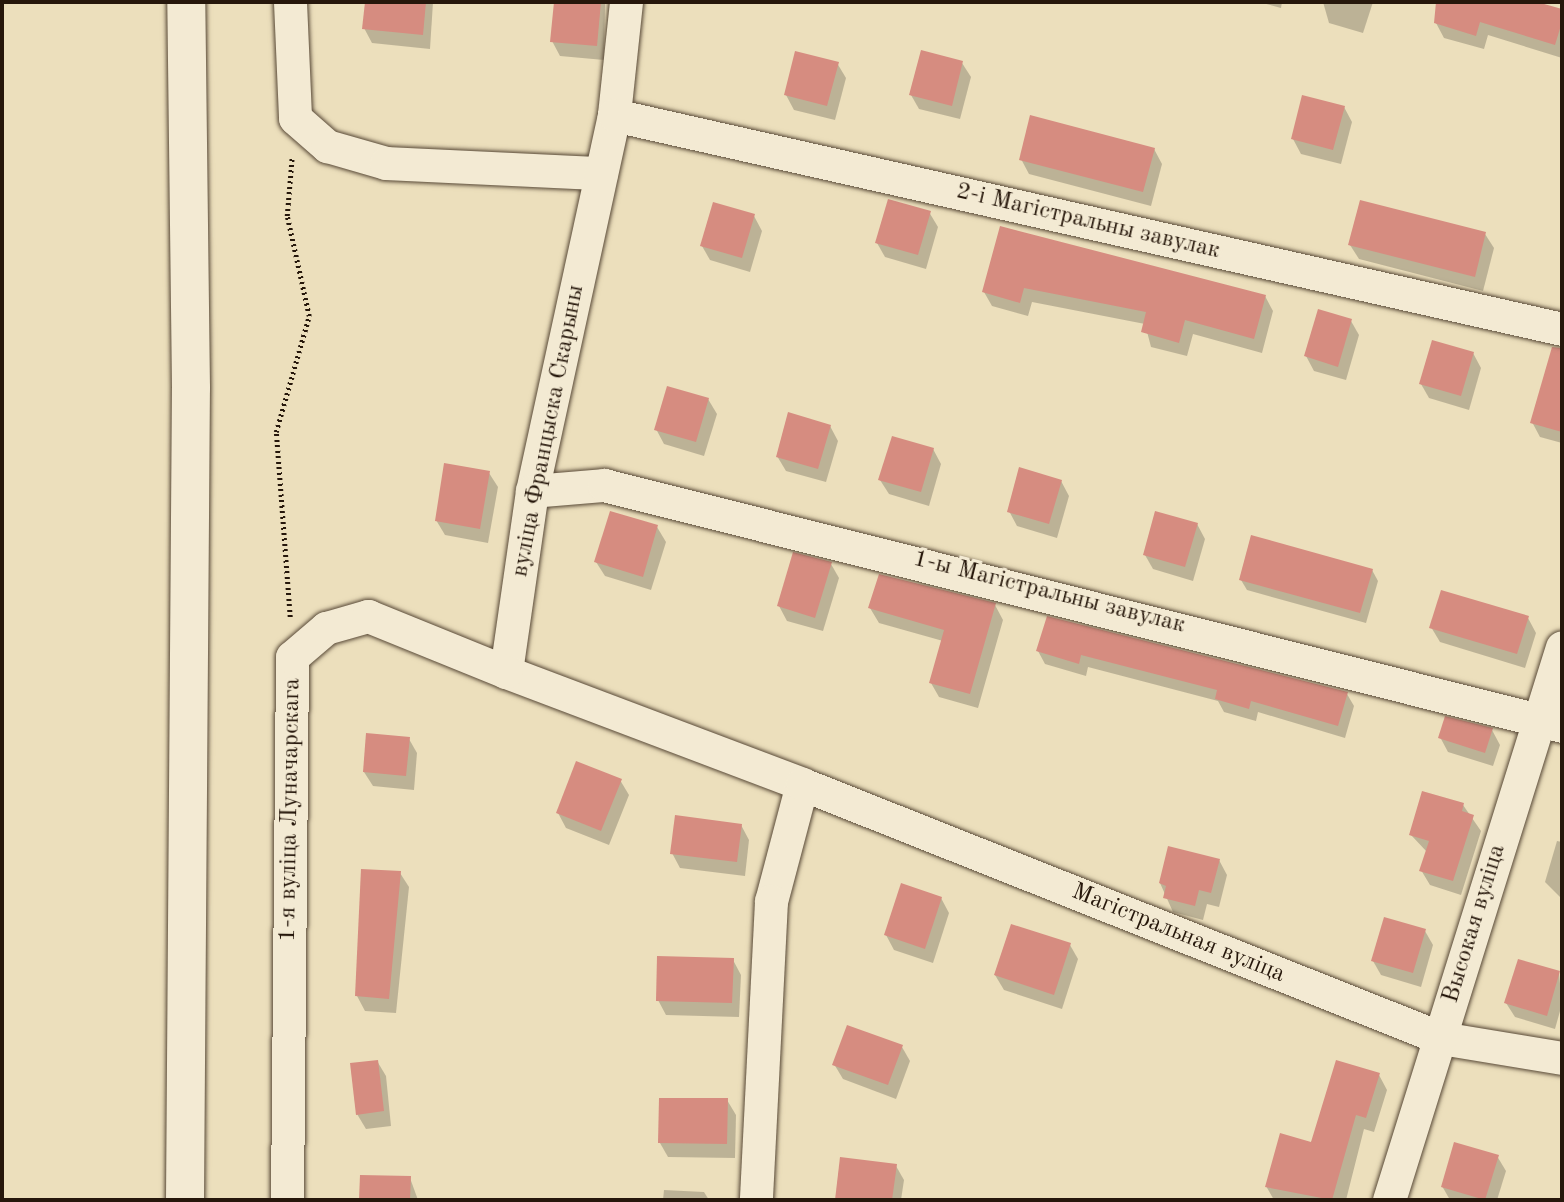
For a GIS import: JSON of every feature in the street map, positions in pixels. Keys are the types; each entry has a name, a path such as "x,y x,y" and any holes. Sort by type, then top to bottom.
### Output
{"street":[{"path":"185,1200 191,388 186,2"},
{"path":"290,2 295,118 327,146 386,163 601,173"},
{"name":"вуліца Францыска Скарыны","path":"506,672 531,491 614,115 626,2"},
{"name":"2-і Магістральны завулак","path":"614,115 1562,329"},
{"name":"1-ы Магістральны завулак","path":"531,491 604,485 1550,723"},
{"name":"1-я вуліца Луначарскага","path":"287,1200 292,657 326,628 368,616 506,672"},
{"name":"Высокая вуліца","path":"1389,1200 1441,1038 1550,723 1562,647"},
{"path":"506,672 802,784 771,901 756,1200"},
{"name":"Магістральная вуліца","path":"802,784 1441,1038 1562,1058"}],"path":[{"path":"292,657 276,432 309,316 287,216 295,118"}],"building":[{"path":"365,2 426,2 423,35 362,29"},
{"path":"554,2 601,2 597,46 550,42"},
{"path":"1436,2 1537,2 1562,9 1562,22 1555,45 1480,22 1476,36 1434,23"},
{"path":"921,50 963,61 952,106 909,95"},
{"path":"795,51 839,62 827,106 784,95"},
{"path":"1302,95 1345,106 1333,150 1291,139"},
{"path":"1030,115 1155,148 1143,192 1019,160"},
{"path":"888,199 931,211 918,255 875,243"},
{"path":"1360,200 1486,232 1475,277 1348,245"},
{"path":"713,202 755,214 742,258 700,246"},
{"path":"1000,226 1266,295 1254,339 1185,320 1179,343 1141,332 1146,312 1024,288 1020,303 982,292"},
{"path":"1318,309 1352,319 1338,367 1304,356"},
{"path":"1432,340 1474,352 1461,396 1419,384"},
{"path":"1552,347 1562,348 1562,432 1530,423"},
{"path":"667,386 709,398 696,442 654,430"},
{"path":"788,412 831,425 818,469 776,457"},
{"path":"892,436 934,448 921,492 878,480"},
{"path":"444,463 490,471 480,529 435,521"},
{"path":"1019,467 1062,480 1049,524 1007,512"},
{"path":"610,511 658,525 643,577 594,562"},
{"path":"1155,511 1198,523 1185,567 1143,555"},
{"path":"1251,535 1373,569 1360,613 1239,580"},
{"path":"793,552 832,562 815,618 777,606"},
{"path":"879,574 996,603 970,694 929,683 944,630 868,608"},
{"path":"1441,590 1529,616 1517,654 1429,628"},
{"path":"1047,616 1348,692 1338,726 1251,701 1249,709 1215,699 1217,690 1081,655 1079,664 1036,651"},
{"path":"1445,716 1493,728 1485,753 1438,738"},
{"path":"366,733 410,737 406,776 363,772"},
{"path":"576,761 622,779 601,831 556,813"},
{"path":"1422,791 1464,803 1462,811 1474,815 1453,881 1419,871 1429,841 1409,835"},
{"path":"675,815 742,824 737,862 670,854"},
{"path":"1168,846 1220,859 1211,893 1199,890 1195,906 1163,898 1166,886 1159,883"},
{"path":"361,869 401,871 389,999 355,996"},
{"path":"901,883 942,897 925,949 884,935"},
{"path":"1384,917 1426,929 1413,973 1371,961"},
{"path":"1011,924 1071,943 1054,995 994,975"},
{"path":"657,956 734,958 732,1003 656,1001"},
{"path":"1518,959 1560,971 1547,1016 1504,1003"},
{"path":"847,1025 903,1045 888,1085 832,1065"},
{"path":"378,1060 384,1111 356,1115 350,1063"},
{"path":"1336,1060 1380,1073 1366,1118 1356,1115 1332,1200 1265,1187 1280,1133 1311,1142"},
{"path":"659,1098 728,1098 727,1144 658,1143"},
{"path":"1454,1142 1499,1155 1485,1200 1441,1187"},
{"path":"840,1157 897,1164 892,1200 835,1200"},
{"path":"360,1175 411,1176 410,1200 359,1200"}]}
